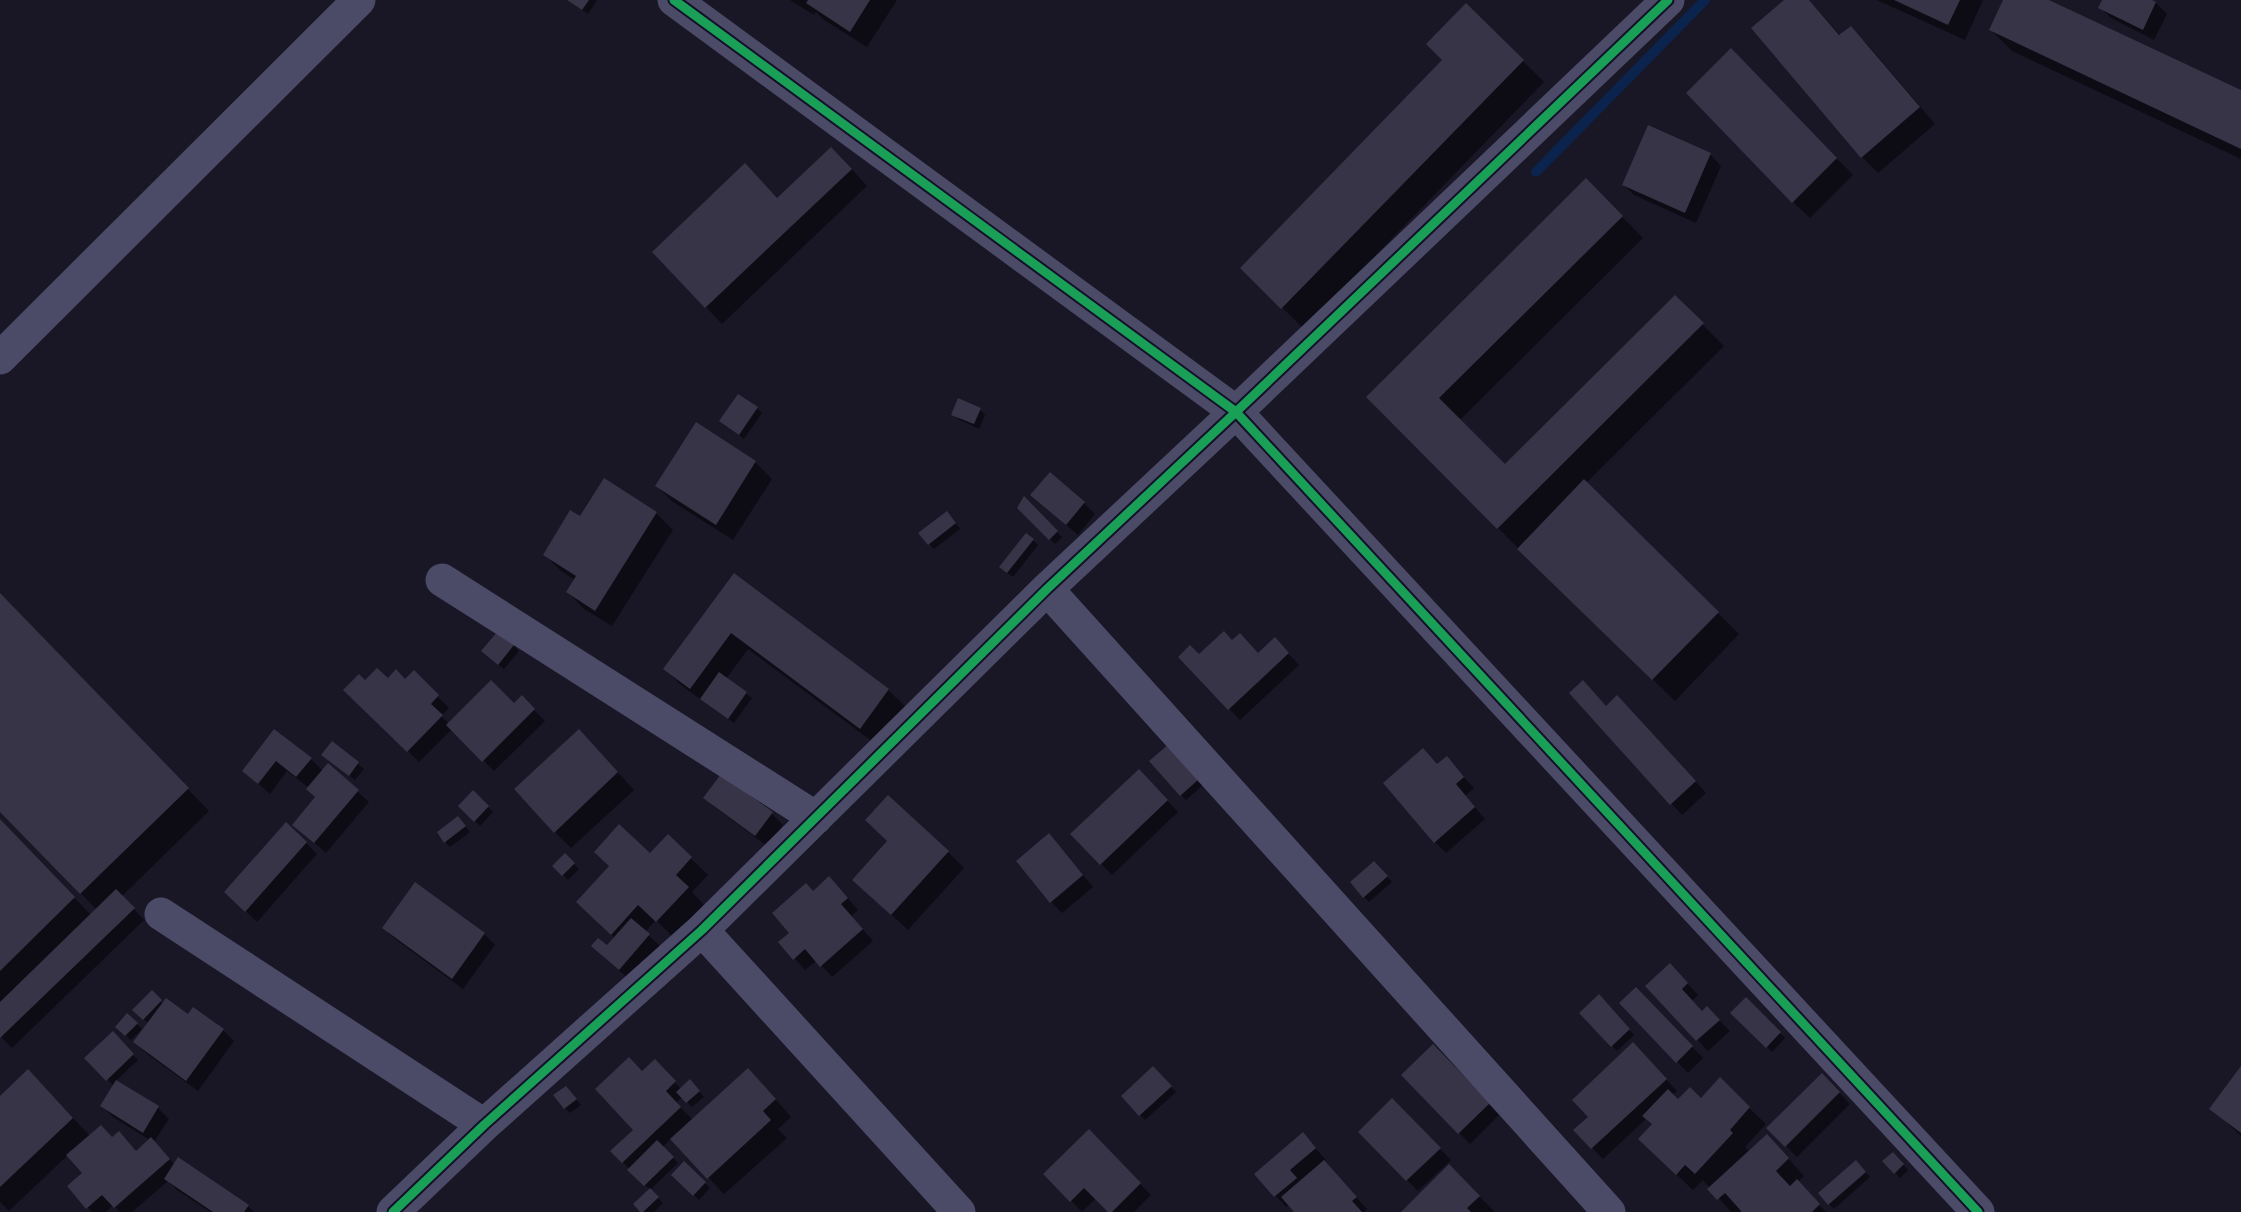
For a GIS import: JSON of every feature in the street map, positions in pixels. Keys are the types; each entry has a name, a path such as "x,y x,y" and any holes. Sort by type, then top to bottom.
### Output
{"street":[{"path":"0,358 359,0"},
{"path":"674,0 1236,412 1978,1212"},
{"path":"393,1212 484,1125 702,930 1047,589 1668,0"},
{"path":"442,580 816,818"},
{"path":"1047,589 1609,1212"},
{"path":"161,914 484,1125"},
{"path":"702,930 959,1212"}],"building":[{"path":"567,0 589,0 582,10"},
{"path":"808,0 870,0 850,32 806,3"},
{"path":"1784,0 1809,0 1839,35 1851,26 1920,107 1861,158 1751,28"},
{"path":"1894,0 1960,0 1948,25"},
{"path":"2003,0 2049,0 2241,90 2241,149 1989,30"},
{"path":"2102,0 2152,0 2156,2 2143,30 2098,8"},
{"path":"1466,3 1524,60 1281,309 1240,268 1442,60 1426,44"},
{"path":"1731,48 1837,158 1792,203 1686,93"},
{"path":"1648,125 1711,153 1685,213 1622,185"},
{"path":"831,147 852,169 705,308 652,252 745,163 777,198"},
{"path":"1586,178 1623,216 1439,398 1505,464 1675,295 1704,323 1497,529 1366,397"},
{"path":"738,394 758,407 739,435 719,421"},
{"path":"958,398 981,408 974,424 951,415"},
{"path":"696,422 756,461 716,525 655,486"},
{"path":"1050,472 1085,502 1066,525 1030,495"},
{"path":"604,478 657,512 595,611 566,592 576,576 543,555 570,510 580,516"},
{"path":"1584,479 1719,612 1652,680 1517,549"},
{"path":"1024,496 1058,531 1049,540 1017,508"},
{"path":"947,511 956,523 928,545 918,533"},
{"path":"1026,533 1034,539 1007,573 999,567"},
{"path":"734,573 889,689 860,729 731,633 690,689 663,669"},
{"path":"0,593 189,788 80,894 0,812"},
{"path":"498,631 514,645 498,665 481,651"},
{"path":"1224,631 1232,640 1240,633 1258,653 1275,637 1289,653 1228,710 1178,657 1190,645 1199,654"},
{"path":"377,668 388,678 396,669 405,679 414,670 439,695 431,704 443,715 407,752 343,690 359,674 365,680"},
{"path":"719,672 747,692 728,719 700,699"},
{"path":"491,680 514,703 522,695 535,709 482,762 446,725"},
{"path":"1583,680 1606,706 1617,695 1696,781 1670,805 1569,693"},
{"path":"274,729 312,758 296,777 276,761 258,784 242,771"},
{"path":"579,729 618,772 554,833 514,789"},
{"path":"332,741 359,762 349,776 321,755"},
{"path":"1169,744 1199,779 1180,796 1149,761"},
{"path":"1423,748 1437,764 1447,756 1464,777 1456,784 1475,807 1434,843 1383,783"},
{"path":"328,763 359,790 314,843 292,825 315,797 306,789"},
{"path":"1139,769 1168,800 1100,865 1070,834"},
{"path":"721,774 773,812 755,836 703,798"},
{"path":"473,790 489,806 474,822 458,806"},
{"path":"888,795 949,851 891,915 852,880 887,841 865,820"},
{"path":"458,816 466,826 444,843 437,832"},
{"path":"0,819 75,897 0,971"},
{"path":"286,822 307,842 245,912 224,892"},
{"path":"619,824 650,853 668,834 692,857 676,875 689,887 656,922 638,905 611,935 576,902 609,866 594,852"},
{"path":"1049,833 1083,875 1050,903 1016,861"},
{"path":"565,853 575,863 562,876 552,866"},
{"path":"1374,861 1388,876 1363,898 1350,882"},
{"path":"829,876 848,898 841,904 863,929 820,967 805,949 793,960 778,942 789,933 772,913 806,883 813,891"},
{"path":"415,882 485,933 452,979 382,928"},
{"path":"116,889 135,908 0,1038 0,1002"},
{"path":"631,918 650,934 619,970 591,946 598,938 607,945"},
{"path":"1670,963 1688,983 1682,989 1702,1011 1707,1006 1720,1020 1696,1041 1645,986"},
{"path":"1636,987 1693,1046 1676,1063 1619,1003"},
{"path":"152,990 162,1000 143,1020 132,1010"},
{"path":"1599,994 1630,1029 1611,1047 1579,1013"},
{"path":"1746,997 1781,1032 1766,1048 1730,1013"},
{"path":"166,998 188,1014 193,1007 224,1029 186,1081 133,1042"},
{"path":"127,1013 138,1023 125,1036 115,1027"},
{"path":"113,1031 134,1054 106,1081 84,1058"},
{"path":"1633,1042 1667,1079 1591,1149 1573,1130 1588,1117 1572,1100"},
{"path":"1433,1044 1490,1103 1458,1134 1401,1075"},
{"path":"629,1057 642,1071 655,1059 676,1081 666,1091 681,1107 622,1163 610,1151 633,1130 595,1089"},
{"path":"1153,1066 1172,1086 1139,1116 1121,1096"},
{"path":"2241,1066 2241,1133 2209,1109"},
{"path":"748,1068 776,1099 763,1111 771,1120 707,1179 670,1139"},
{"path":"28,1069 73,1118 0,1187 0,1096"},
{"path":"1822,1073 1840,1092 1785,1147 1766,1128"},
{"path":"1720,1077 1750,1107 1730,1130 1733,1133 1695,1174 1685,1165 1676,1175 1638,1139 1652,1124 1642,1116 1668,1089 1678,1099 1690,1087 1701,1098"},
{"path":"690,1079 700,1091 686,1103 676,1092"},
{"path":"116,1080 159,1106 143,1133 100,1106"},
{"path":"566,1086 577,1099 564,1109 553,1095"},
{"path":"1392,1098 1441,1148 1406,1181 1358,1132"},
{"path":"101,1125 112,1137 119,1131 136,1151 151,1137 170,1159 114,1208 102,1195 86,1209 67,1186 82,1173 66,1155"},
{"path":"1089,1129 1141,1183 1112,1212 1108,1212 1084,1188 1070,1202 1043,1174"},
{"path":"1303,1132 1316,1148 1290,1170 1297,1178 1274,1197 1254,1174"},
{"path":"1767,1134 1789,1158 1776,1171 1790,1186 1797,1179 1820,1204 1812,1212 1742,1212 1725,1193 1717,1200 1707,1189"},
{"path":"657,1140 674,1157 644,1186 627,1170"},
{"path":"1893,1152 1904,1164 1894,1174 1882,1161"},
{"path":"178,1157 249,1205 244,1212 213,1212 164,1179"},
{"path":"1324,1160 1357,1197 1352,1201 1362,1212 1294,1212 1281,1197"},
{"path":"1856,1160 1866,1172 1828,1205 1818,1193"},
{"path":"684,1161 706,1182 693,1196 671,1175"},
{"path":"1449,1164 1480,1196 1467,1208 1471,1212 1401,1212"},
{"path":"650,1188 659,1197 643,1212 640,1212 633,1204"}],"waterway":[{"path":"1536,172 1705,0"}],"cycle path":[{"path":"674,0 1236,412 1978,1212"},
{"path":"393,1212 484,1125 702,930 1047,589 1668,0"}]}
